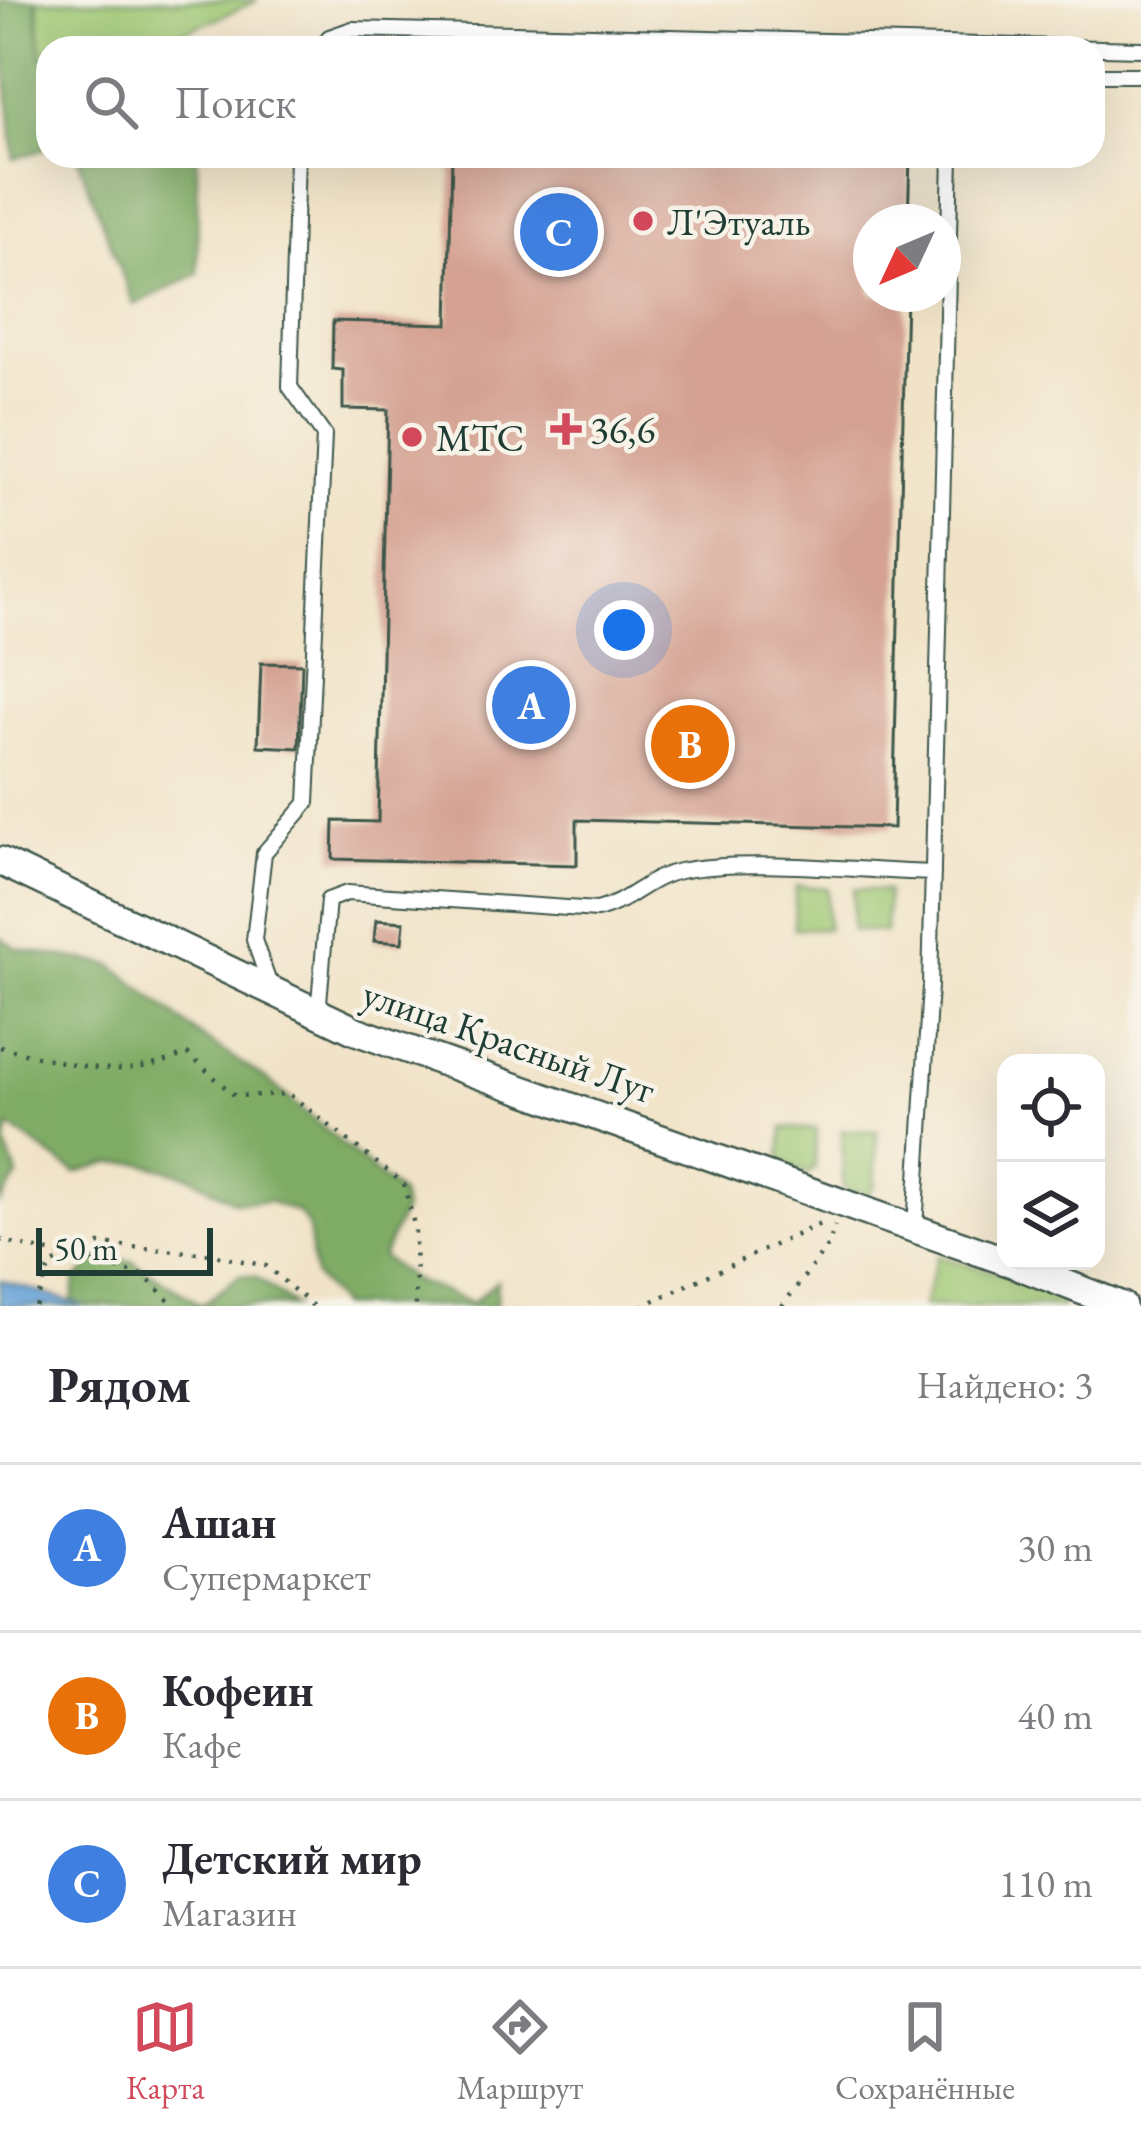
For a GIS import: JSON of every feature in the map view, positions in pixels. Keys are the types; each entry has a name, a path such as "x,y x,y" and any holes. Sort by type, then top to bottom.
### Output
{"street":[{"name":"улица Красный Луг","path":"0,861 332,1019 997,1258"},
{"name":"улица Красный Луг","path":"1029,1270 1122,1306"}],"lane":[{"path":"334,36 352,29 616,36"},
{"path":"1105,48 1141,49"},
{"path":"1105,75 1141,75"},
{"path":"285,999 264,978 254,940 264,853 308,803 324,434 290,387 297,168"},
{"path":"915,1228 933,873 951,168"},
{"path":"332,1019 320,1002 328,900 347,892 597,910 618,905 655,879 703,868 933,873"}],"path":[{"path":"0,1047 101,1071 151,1070 187,1053 235,1096 289,1094 404,1184 415,1229 416,1306"},
{"path":"642,1306 838,1216 829,1244 782,1306"},
{"path":"0,1240 143,1275 175,1306"},
{"path":"35,1306 50,1265 68,1253 99,1244 140,1245 266,1266 313,1306"}],"green space":[{"path":"0,0 36,0 36,152 14,159"},
{"path":"38,0 258,0 165,36 40,36"},
{"path":"82,168 197,168 198,274 134,305"},
{"path":"796,886 828,888 827,929 794,928"},
{"path":"854,889 887,891 885,932 852,930"},
{"path":"0,937 17,949 112,965 199,1035 270,1082 400,1194 403,1211 382,1257 412,1280 472,1303 497,1281 496,1306 340,1306 314,1275 308,1227 299,1213 268,1201 235,1202 190,1176 142,1163 110,1163 76,1173 10,1127 5,1144 18,1176 0,1203"},
{"path":"783,1128 816,1129 815,1167 808,1174 781,1160"},
{"path":"842,1130 877,1131 875,1185 868,1195 843,1188"},
{"path":"937,1256 1066,1292 1061,1306 923,1306"},
{"path":"97,1258 131,1261 202,1305 240,1275 256,1277 294,1306 84,1306 72,1300 75,1281"}],"water":[{"path":"0,1280 84,1306 0,1306"}],"building":[{"path":"452,168 910,168 909,204 853,204 853,312 906,312 893,828 577,820 577,865 333,859 334,821 378,822 388,410 343,409 343,370 332,369 333,321 448,324"},
{"path":"261,663 302,664 299,748 258,746"},
{"path":"376,920 404,922 402,943 374,941"}],"place":[{"name":"Л'Этуаль","path":"643,221"},
{"name":"Детский мир","path":"559,232"},
{"name":"36,6","path":"566,429"},
{"name":"МТС","path":"412,437"},
{"name":"Ашан","path":"531,705"},
{"name":"Кофеин","path":"690,744"}]}
